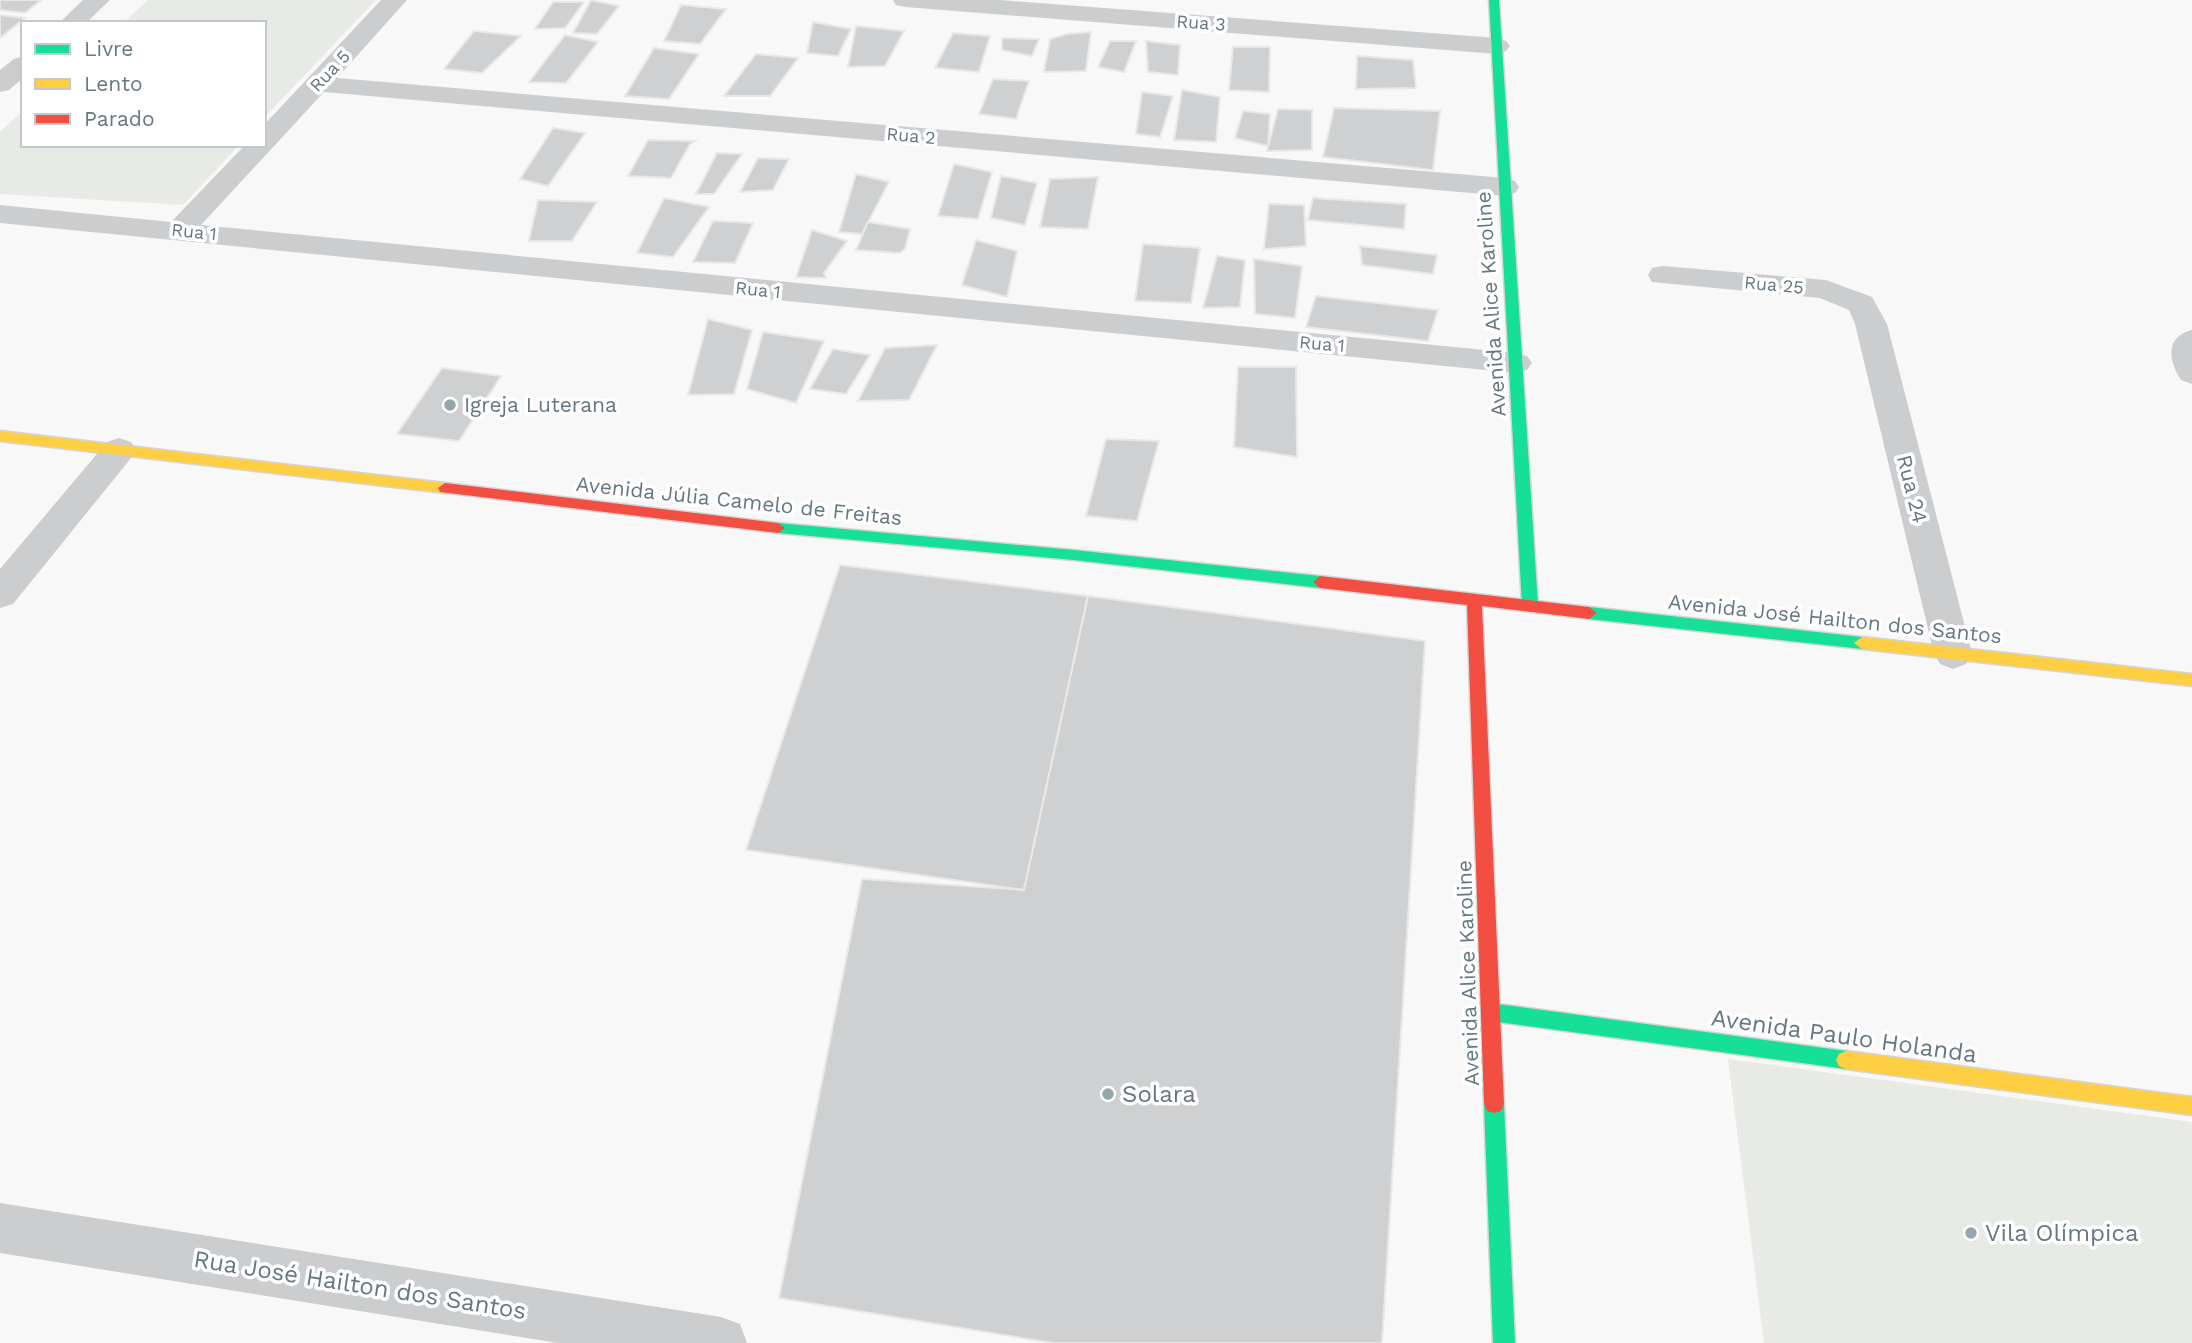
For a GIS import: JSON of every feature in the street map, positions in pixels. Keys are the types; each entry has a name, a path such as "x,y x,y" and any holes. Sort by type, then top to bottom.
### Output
{"street":[{"path":"73,21 98,0"},
{"name":"Rua 5","path":"266,139 395,0"},
{"name":"Rua 3","path":"905,0 1497,46"},
{"name":"Avenida Alice Karoline","path":"1494,0 1530,606"},
{"path":"0,60 21,63"},
{"path":"0,84 21,65"},
{"name":"Rua 2","path":"318,84 1505,187"},
{"name":"Rua 5","path":"180,230 258,147"},
{"name":"Rua 1","path":"0,214 1516,363"},
{"name":"Rua 25","path":"1663,275 1826,289 1861,303 1871,324"},
{"name":"Rua 24","path":"1871,324 1953,654"},
{"name":"Avenida Júlia Camelo de Freitas","path":"0,436 816,532 1074,555 1474,601"},
{"path":"0,594 119,450"},
{"name":"Avenida Alice Karoline","path":"1474,601 1504,1343"},
{"name":"Avenida José Hailton dos Santos","path":"1474,601 2192,680"},
{"name":"Avenida Paulo Holanda","path":"1490,1012 2192,1106"},
{"name":"Rua José Hailton dos Santos","path":"0,1228 721,1343"}],"shaded area":[{"path":"148,0 376,0 266,116 266,21 125,21"},
{"path":"21,113 21,147 237,147 183,205 0,194 0,132"},
{"name":"Vila Olímpica","path":"1728,1059 2192,1122 2192,1343 1764,1343"}],"building":[{"path":"0,0 41,0 25,13 0,10"},
{"path":"591,0 619,6 597,34 573,33"},
{"path":"553,2 584,2 565,28 535,29"},
{"path":"681,5 726,9 700,44 664,41"},
{"path":"0,15 25,18 21,21 0,38"},
{"path":"813,22 851,29 838,56 807,53"},
{"path":"856,26 904,31 885,66 848,67"},
{"path":"474,31 521,36 482,73 444,69"},
{"path":"1091,32 1086,71 1044,72 1050,39"},
{"path":"953,33 990,36 979,72 935,68"},
{"path":"565,35 598,42 566,83 529,82"},
{"path":"1002,38 1039,39 1032,56 1002,50"},
{"path":"1110,41 1136,41 1124,72 1098,67"},
{"path":"1146,41 1180,45 1178,75 1148,72"},
{"path":"1233,47 1270,47 1269,92 1229,90"},
{"path":"654,48 699,54 669,99 625,96"},
{"path":"756,54 798,58 770,96 724,96"},
{"path":"1357,56 1413,60 1416,88 1356,89"},
{"path":"993,79 1029,81 1016,119 979,114"},
{"path":"1182,90 1220,97 1216,142 1174,140"},
{"path":"1142,92 1173,96 1160,137 1136,134"},
{"path":"1334,108 1440,111 1433,170 1323,157"},
{"path":"1278,109 1312,110 1312,150 1267,151"},
{"path":"1243,111 1270,114 1268,146 1235,138"},
{"path":"553,128 585,133 548,186 520,179"},
{"path":"648,140 695,141 690,144 671,178 628,176"},
{"path":"717,153 742,154 714,194 696,194"},
{"path":"758,158 789,159 773,190 740,192"},
{"path":"954,164 992,172 978,219 938,216"},
{"path":"856,174 889,182 862,234 839,232"},
{"path":"1001,176 1037,183 1025,225 991,218"},
{"path":"1098,177 1088,229 1040,227 1050,179"},
{"path":"664,198 709,207 673,257 637,253"},
{"path":"1313,198 1406,204 1404,229 1308,220"},
{"path":"538,200 597,202 572,241 529,241"},
{"path":"1269,204 1304,205 1306,246 1264,249"},
{"path":"713,221 753,223 735,263 693,262"},
{"path":"868,222 910,229 905,249 900,253 856,250"},
{"path":"812,230 847,241 824,273 826,278 796,277"},
{"path":"976,240 1017,251 1007,297 962,285"},
{"path":"1143,244 1200,248 1191,303 1135,301"},
{"path":"1360,246 1437,255 1433,274 1362,265"},
{"path":"1217,256 1245,260 1240,307 1203,308"},
{"path":"1254,259 1302,266 1295,318 1255,314"},
{"path":"1316,296 1438,310 1428,341 1306,327"},
{"path":"708,319 752,330 734,394 688,395"},
{"path":"763,332 824,341 796,403 747,389"},
{"path":"937,345 909,400 858,401 885,348"},
{"path":"833,349 870,355 846,394 810,389"},
{"path":"1238,367 1296,367 1297,457 1234,447"},
{"name":"Igreja Luterana","path":"442,368 501,376 459,441 397,434"},
{"path":"1106,439 1159,441 1137,521 1086,516"},
{"path":"840,565 1088,596 1024,890 746,850"},
{"name":"Solara","path":"1088,596 1425,641 1382,1343 1053,1343 779,1298 862,879 1024,890"}],"traffic: fast":[{"path":"1494,0 1530,606"},
{"path":"778,528 1074,555 1320,582"},
{"path":"1589,613 1862,643"},
{"path":"1490,1012 1846,1060"},
{"path":"1494,1104 1504,1343"}],"traffic: slow":[{"path":"0,436 445,488"},
{"path":"1862,643 2192,680"},
{"path":"1846,1060 2192,1106"}],"traffic: jam":[{"path":"445,488 778,528"},
{"path":"1320,582 1589,613"},
{"path":"1474,601 1494,1104"}],"place":[{"name":"Igreja Luterana","path":"450,405"},
{"name":"Solara","path":"1108,1094"},
{"name":"Vila Olímpica","path":"1971,1233"}]}
